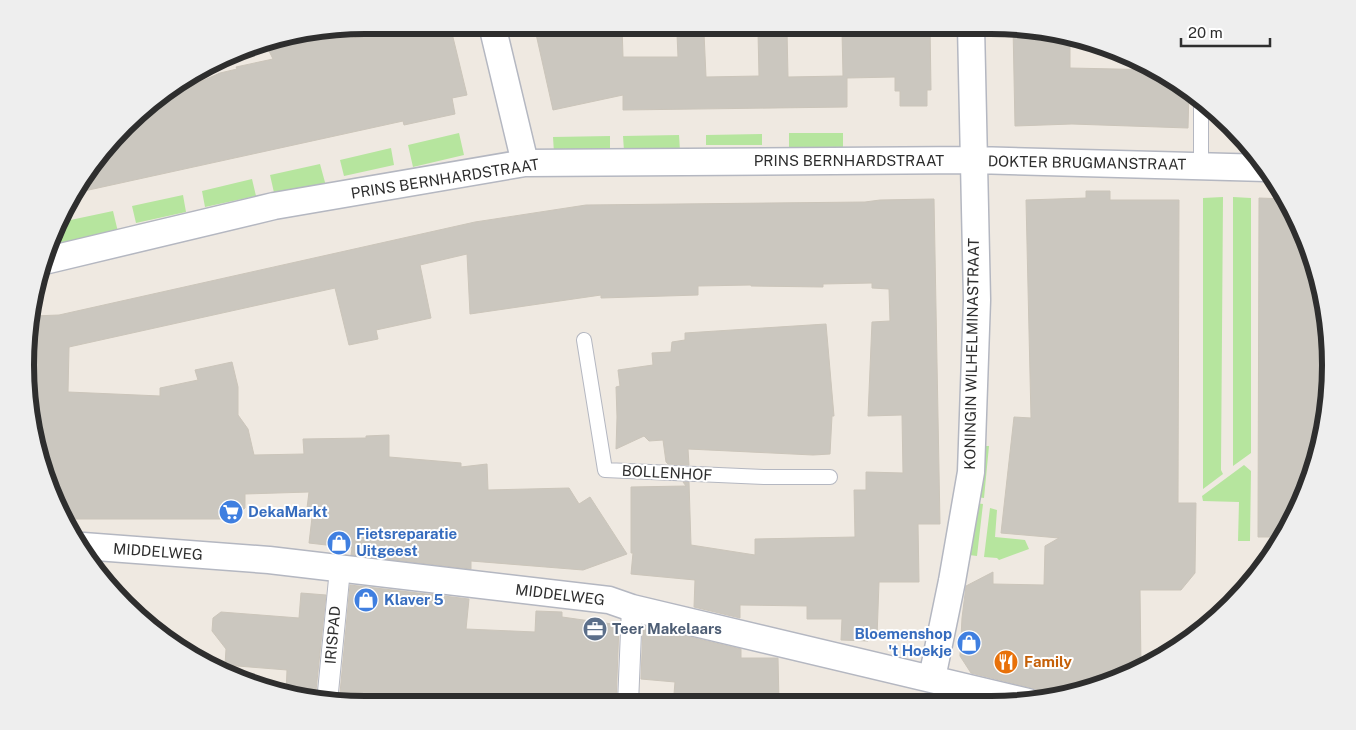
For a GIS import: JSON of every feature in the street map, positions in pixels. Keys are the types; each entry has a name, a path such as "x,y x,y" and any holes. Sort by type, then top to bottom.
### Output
{"street":[{"path":"494,34 524,164"},
{"name":"KONINGIN WILHELMINASTRAAT","path":"932,678 952,581 971,472 977,300 971,34"},
{"name":"PRINS BERNHARDSTRAAT","path":"51,259 274,206 524,164 974,160"},
{"name":"DOKTER BRUGMANSTRAAT","path":"974,160 1257,168"},
{"name":"MIDDELWEG","path":"88,546 269,560 608,600 632,608 932,678 999,696"},
{"name":"IRISPAD","path":"328,694 340,569"},
{"path":"628,696 632,608"}],"lane":[{"name":"DOKTER BRUGMANSTRAAT","path":"1200,165 1202,110"},
{"name":"BOLLENHOF","path":"584,340 605,470 764,477 830,477"}],"green space":[{"path":"459,133 464,155 413,167 408,145"},
{"path":"789,133 843,133 843,148 789,149"},
{"path":"762,134 762,145 706,145 706,135"},
{"path":"679,135 680,151 624,151 623,136"},
{"path":"610,136 610,152 554,153 553,137"},
{"path":"391,148 394,165 344,176 340,160"},
{"path":"320,164 326,186 275,197 270,175"},
{"path":"252,179 256,196 205,207 202,191"},
{"path":"183,195 186,212 136,223 132,206"},
{"path":"1223,197 1221,470 1223,474 1203,489 1203,198"},
{"path":"1233,197 1251,198 1251,453 1233,466"},
{"path":"113,211 118,232 61,245 59,237 67,221"},
{"path":"983,446 989,446 984,498 976,497"},
{"path":"1244,465 1251,471 1250,541 1238,541 1239,502 1203,501 1202,496"},
{"path":"975,503 983,504 977,556 969,555"},
{"path":"990,508 997,510 995,537 1025,540 1029,549 999,560 997,558 984,557"}],"building":[{"path":"343,34 352,34 353,38 372,34 452,34 467,95 452,98 455,114 404,125 403,121 83,191 102,163 131,131 163,102 180,91 220,73 237,69 236,67 273,59 268,48 300,40"},
{"path":"536,34 622,34 623,57 678,57 677,34 704,34 706,77 759,76 758,34 787,34 788,77 843,76 842,34 930,34 931,90 927,90 927,106 900,106 900,91 895,91 895,77 847,78 847,107 623,110 623,95 553,110"},
{"path":"1013,34 1070,43 1070,68 1141,70 1189,99 1188,128 1072,124 1015,126"},
{"path":"1086,191 1110,191 1110,200 1179,200 1178,503 1196,503 1195,573 1181,590 1140,590 1141,660 1097,679 1068,687 1062,686 1062,689 1056,690 1040,692 1032,688 971,673 960,656 962,618 966,586 993,572 993,584 1044,585 1045,546 1059,538 1001,533 1014,417 1031,418 1026,200 1086,198"},
{"path":"1259,198 1278,199 1305,259 1316,300 1322,343 1322,387 1311,451 1297,492 1274,537 1258,537"},
{"path":"934,199 940,524 918,524 919,582 879,582 877,637 868,637 868,641 841,640 842,619 807,619 807,606 740,605 740,618 694,607 695,580 631,574 633,553 631,553 631,487 686,486 683,482 689,482 691,545 755,555 755,539 855,537 854,490 866,490 866,472 903,473 902,415 868,416 872,322 890,321 889,289 872,288 872,283 823,284 823,287 698,286 698,295 601,298 601,295 470,314 467,254 420,265 431,318 376,330 378,339 349,345 335,288 69,347 68,392 160,396 160,388 198,380 195,370 232,362 238,387 238,415 248,429 254,455 304,454 303,439 366,438 366,436 389,435 389,457 461,463 461,467 487,464 488,490 569,488 579,504 590,497 627,554 583,570 471,561 471,569 351,555 352,548 309,543 313,509 307,508 309,492 245,494 245,508 234,519 72,519 51,471 40,430 34,387 34,343 38,316 59,315 475,222 586,205 865,202"},
{"path":"826,324 834,416 832,416 830,454 813,455 688,449 689,465 668,464 666,462 663,440 649,441 644,436 616,449 616,387 620,386 618,370 653,365 652,353 671,352 672,342 685,340 685,333"},
{"path":"350,585 469,599 466,629 535,632 536,611 562,612 562,617 619,625 616,696 340,696"},
{"path":"301,593 326,595 316,692 286,687 287,670 225,665 226,649 212,631 213,618 221,612 299,618"},
{"path":"643,626 741,649 741,658 778,658 779,696 711,696 711,693 674,694 675,682 641,679"}],"place":[{"name":"DekaMarkt","path":"231,512"},
{"name":"Fietsreparatie Uitgeest","path":"339,543"},
{"name":"Klaver 5","path":"366,600"},
{"name":"Teer Makelaars","path":"595,629"},
{"name":"Bloemenshop 't Hoekje","path":"969,643"},
{"name":"Family","path":"1006,662"}]}
